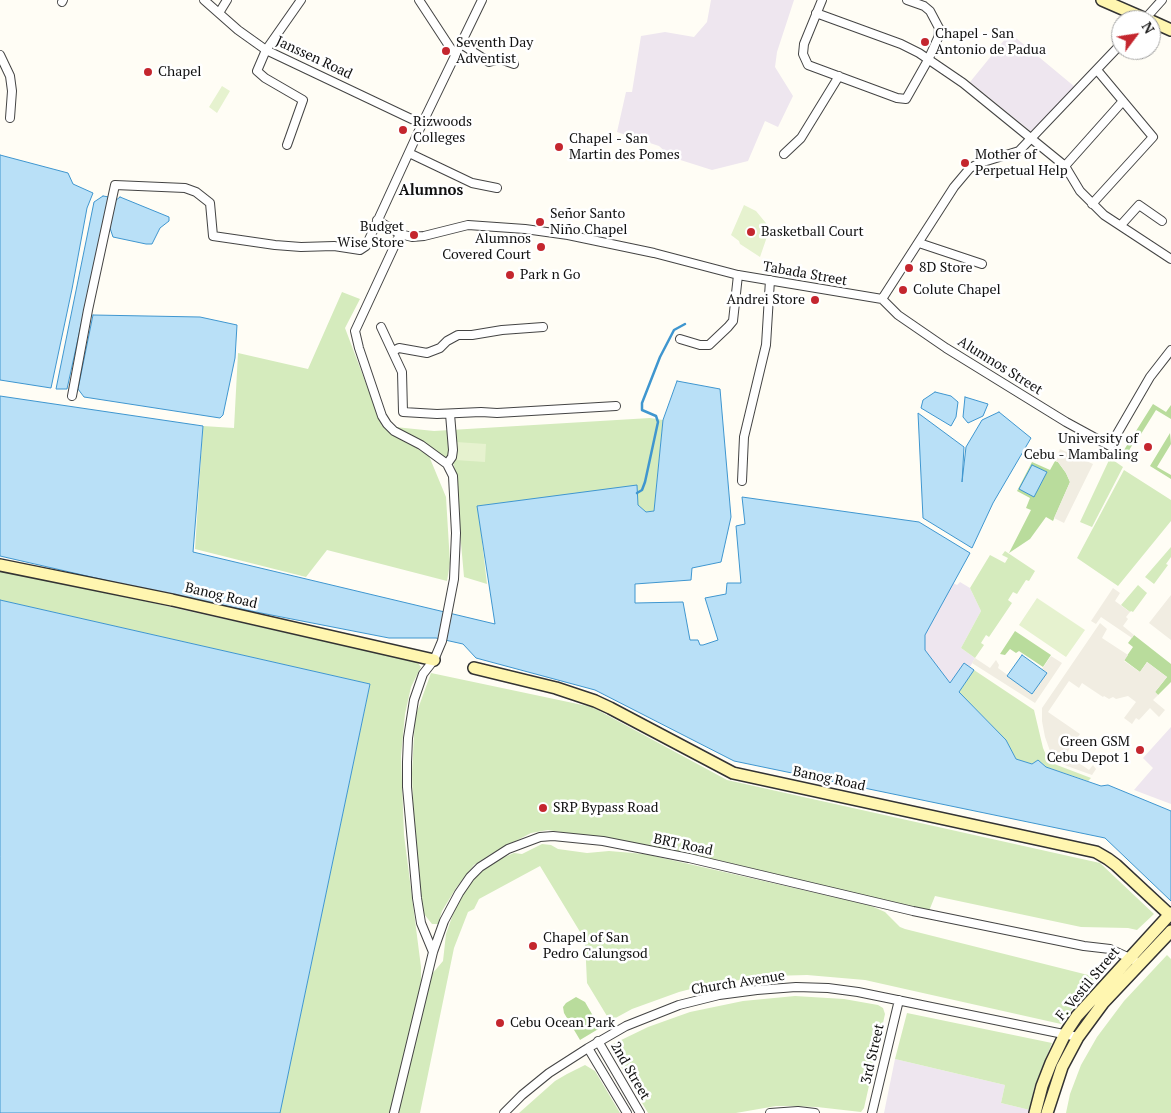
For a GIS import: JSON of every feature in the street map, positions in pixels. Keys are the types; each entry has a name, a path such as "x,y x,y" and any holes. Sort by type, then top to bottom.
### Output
{"street":[{"name":"Janssen Road","path":"204,0 238,30 266,50 422,124"},
{"path":"219,13 227,0"},
{"path":"287,145 303,100 257,71 266,50 301,0"},
{"path":"419,0 455,55"},
{"path":"72,396 114,185 185,188 196,192 210,204 213,236 275,245 301,247 334,246 350,250 360,250 366,246 482,0"},
{"path":"822,0 804,44 802,54 808,65 897,98 906,99 928,60 938,38 939,28 930,11 924,6 907,0"},
{"path":"1102,0 1124,10"},
{"path":"816,13 901,44 963,83 1033,138 1065,166 1080,191 1104,215 1171,259"},
{"path":"461,44 490,62 500,59 514,64"},
{"path":"0,55 10,76 12,91 10,118"},
{"path":"882,299 954,187 970,168 1019,151 1111,55"},
{"path":"1092,204 1153,137 1097,70"},
{"path":"784,154 801,138 838,76"},
{"path":"1065,166 1124,102"},
{"path":"409,153 472,183 497,188"},
{"path":"1121,225 1139,205 1162,221"},
{"name":"Tabada Street","path":"377,220 400,234 412,237 424,236 468,225 542,231 654,253 738,275 882,299"},
{"path":"400,234 355,331 382,416 387,424 394,431 421,445 447,464 453,476 456,533 454,579 442,641 434,660 423,674 419,684 411,714 408,738 407,788 417,898 421,923 433,952"},
{"path":"919,243 982,264"},
{"path":"680,339 700,345 709,345 728,327 733,320 738,275"},
{"path":"742,481 744,437 766,346 770,280"},
{"name":"Alumnos Street","path":"882,299 898,315 946,348 1066,422 1110,446 1150,376 1171,350"},
{"path":"381,327 402,372 403,412 450,414 547,411 616,406"},
{"path":"392,351 399,348 427,353 440,348 458,334 472,335 502,330 543,327"},
{"path":"447,464 452,457 453,450 450,414"},
{"name":"Banog Road","path":"0,565 172,600 434,660"},
{"name":"Banog Road","path":"474,668 556,688 595,701 733,773 1096,852 1108,859 1170,914"},
{"name":"BRT Road","path":"394,1113 433,952 444,921 459,893 480,867 524,842 540,837 553,836 603,841 689,858 913,911 1084,946 1110,949 1135,960"},
{"name":"F. Vestil Street","path":"1047,1113 1062,1067 1078,1037 1170,914"},
{"name":"F. Vestil Street","path":"1034,1113 1050,1063 1077,1016 1135,960 1171,931"},
{"name":"Church Avenue","path":"504,1113 522,1095 549,1074 598,1041 626,1026 679,1005 719,995 756,990 796,987 828,988 899,1000 1078,1037"},
{"name":"3rd Street","path":"872,1113 899,1000"},
{"name":"2nd Street","path":"598,1041 640,1113"},
{"name":"2nd Street","path":"588,1048 627,1113"},
{"path":"770,1113 798,1111 815,1113"}],"shaded area":[{"path":"711,0 794,0 777,52 775,67 793,96 778,127 765,121 748,161 712,170 671,157 659,146 617,132 626,92 632,92 641,36 665,32 694,37 707,22"},
{"path":"1010,33 1075,87 1033,133 970,82"},
{"path":"1060,449 1093,464 1064,523 1054,518 1070,482 1066,473 1058,462 1055,461"},
{"path":"960,582 970,588 981,611 961,648 975,658 970,667 964,663 950,684 925,650 925,635 953,583 957,585"},
{"path":"1113,588 1120,593 1115,601 1130,612 1123,626 1134,635 1132,638 1101,617 1096,624 1091,621"},
{"path":"1171,595 1171,640 1149,623"},
{"path":"1100,623 1107,629 1102,638 1128,655 1124,661 1140,672 1147,662 1167,677 1155,692 1158,695 1153,700 1165,710 1159,717 1150,708 1139,720 1136,718 1132,724 1124,718 1136,702 1128,696 1109,699 1082,683 1079,688 1069,681 1048,712 1080,734 1066,754 1089,770 1093,765 1096,769 1092,775 1056,761 1045,737 1042,708"},
{"path":"1051,656 1062,663 1035,703 972,663 975,658 990,668 996,660 999,665 998,668 1032,693 1047,672 1042,669"},
{"name":"Green GSM Cebu Depot 1","path":"1171,727 1171,804 1134,790 1153,768 1143,758"},
{"path":"895,1059 1005,1085 1001,1103 1030,1110 1029,1113 884,1113"}],"green space":[{"path":"222,86 230,91 217,113 209,107"},
{"name":"Basketball Court","path":"744,205 756,211 770,228 760,257 740,244 731,235"},
{"path":"342,292 360,299 345,328 382,426 429,456 446,497 450,563 447,581 327,550 306,577 195,549 203,426 234,428 238,353 308,369"},
{"path":"1153,404 1166,412 1171,405 1171,419 1156,410 1128,452 1124,450"},
{"path":"650,418 663,420 654,511 646,512 638,505 637,486 478,506 487,584 464,577 454,465 421,441 395,427 434,431"},
{"path":"1170,433 1171,444 1157,467 1171,475 1171,479 1150,466"},
{"path":"456,442 486,444 485,462 455,460"},
{"path":"1110,458 1123,467 1092,527 1080,522"},
{"path":"1055,461 1058,462 1066,473 1070,482 1053,521 1046,517 1030,539 1009,553 1031,510 1026,508 1030,498 1017,491 1032,462 1050,470"},
{"path":"1124,470 1171,500 1171,521 1118,586 1077,558"},
{"path":"1171,547 1171,557 1166,564 1168,565 1154,584 1145,577"},
{"path":"1005,551 1035,571 1029,581 1026,580 1017,594 1013,592 1008,600 1012,603 989,637 986,635 981,643 984,645 975,658 961,648 981,611 970,588 990,555 1005,563 1008,558 1002,555"},
{"path":"0,569 417,662 421,667 411,687 405,714 401,756 404,835 421,967 421,982 390,1113 280,1113 370,684 0,600"},
{"path":"1138,585 1147,593 1133,612 1130,612 1121,605"},
{"path":"1037,598 1085,630 1066,657 1019,625"},
{"path":"1015,631 1051,655 1043,667 1019,651 1016,653 1010,649 1005,655 1000,654"},
{"path":"1134,635 1171,664 1171,682 1158,695 1155,692 1167,677 1147,662 1140,672 1124,660 1133,647 1128,643"},
{"path":"974,670 1034,710 1043,748 1049,762 1091,778 1088,781 1046,767 1038,760 1032,764 1016,759 1006,740 959,692"},
{"path":"431,673 592,707 727,780 1100,863 1154,914 1137,930 1128,928 1081,927 935,896 929,911 713,859 640,844 548,830 531,833 474,865 456,888 442,911 438,924 432,924 424,914 422,906 413,808 412,773 415,717"},
{"path":"542,844 551,845 558,849 587,853 609,851 645,854 869,905 885,912 900,927 905,929 1096,977 1061,1024 865,980 807,975 771,976 710,984 679,992 632,1009 610,1021 587,983 585,940 540,866 479,899 474,909 468,912 454,948 420,1113 398,1113 425,996 432,974 443,961 446,934 464,892 479,873 502,858 514,853 522,854"},
{"path":"1167,955 1171,959 1171,1113 1066,1113 1070,1094 1081,1065 1097,1037 1124,1001"},
{"path":"795,996 844,999 878,1005 883,1008 885,1014 864,1108 861,1112 817,1107 776,1106 736,1113 648,1113 610,1048 611,1045 648,1027 690,1012 743,1001"},
{"path":"576,997 585,1002 600,1028 580,1040 564,1013 563,1007"},
{"path":"907,1013 1052,1043 1034,1088 1030,1110 1001,1103 1005,1085 895,1059"},
{"path":"585,1065 595,1071 620,1113 519,1113 555,1081"}],"water":[{"path":"0,155 68,173 73,184 93,193 87,208 51,388 0,380"},
{"path":"103,196 109,197 67,389 56,389 94,202"},
{"path":"120,197 169,217 169,221 160,228 152,244 113,237 109,225 115,201"},
{"path":"93,315 200,317 237,325 235,358 223,415 220,418 84,397 78,389"},
{"path":"677,381 720,389 731,517 721,562 692,568 691,580 635,584 635,603 683,602 690,640 698,640 700,645 703,645 718,640 705,598 726,594 727,583 741,583 736,526 745,524 742,497 919,522 970,553 925,635 925,650 950,683 964,663 974,670 959,692 1006,740 1016,759 1032,764 1038,760 1046,767 1101,786 1108,785 1171,811 1171,901 1105,838 734,761 595,690 476,658 463,644 436,638 389,638 174,596 0,556 0,396 203,426 193,552 495,624 477,506 637,485 638,505 646,512 654,511 663,420"},
{"path":"935,392 951,396 958,402 956,417 951,426 921,408 923,400"},
{"path":"965,397 988,404 983,416 968,423 963,417"},
{"path":"999,412 1031,438 993,503 972,548 923,518 918,413 964,447 962,482 966,447 982,420"},
{"path":"1032,465 1047,472 1034,497 1019,489"},
{"path":"0,600 370,684 280,1113 0,1113"},
{"path":"1022,655 1047,673 1032,694 1007,676"}],"waterway":[{"path":"637,493 642,490 645,482 658,422 656,416 642,410 642,403 660,357 674,330 685,324"}],"place":[{"name":"Chapel - San Antonio de Padua","path":"925,42"},
{"name":"Seventh Day Adventist","path":"446,51"},
{"name":"Chapel","path":"148,72"},
{"name":"Rizwoods Colleges","path":"403,130"},
{"name":"Chapel - San Martin des Pomes","path":"559,147"},
{"name":"Mother of Perpetual Help","path":"965,163"},
{"name":"Señor Santo Niño Chapel","path":"540,222"},
{"name":"Basketball Court","path":"751,232"},
{"name":"Budget Wise Store","path":"414,235"},
{"name":"Alumnos Covered Court","path":"541,247"},
{"name":"8D Store","path":"909,268"},
{"name":"Park n Go","path":"510,275"},
{"name":"Colute Chapel","path":"903,290"},
{"name":"Andrei Store","path":"815,300"},
{"name":"University of Cebu - Mambaling","path":"1148,447"},
{"name":"Green GSM Cebu Depot 1","path":"1140,750"},
{"name":"SRP Bypass Road","path":"543,808"},
{"name":"Chapel of San Pedro Calungsod","path":"533,946"},
{"name":"Cebu Ocean Park","path":"500,1023"}],"district":[{"name":"Alumnos","path":"431,191"}]}
